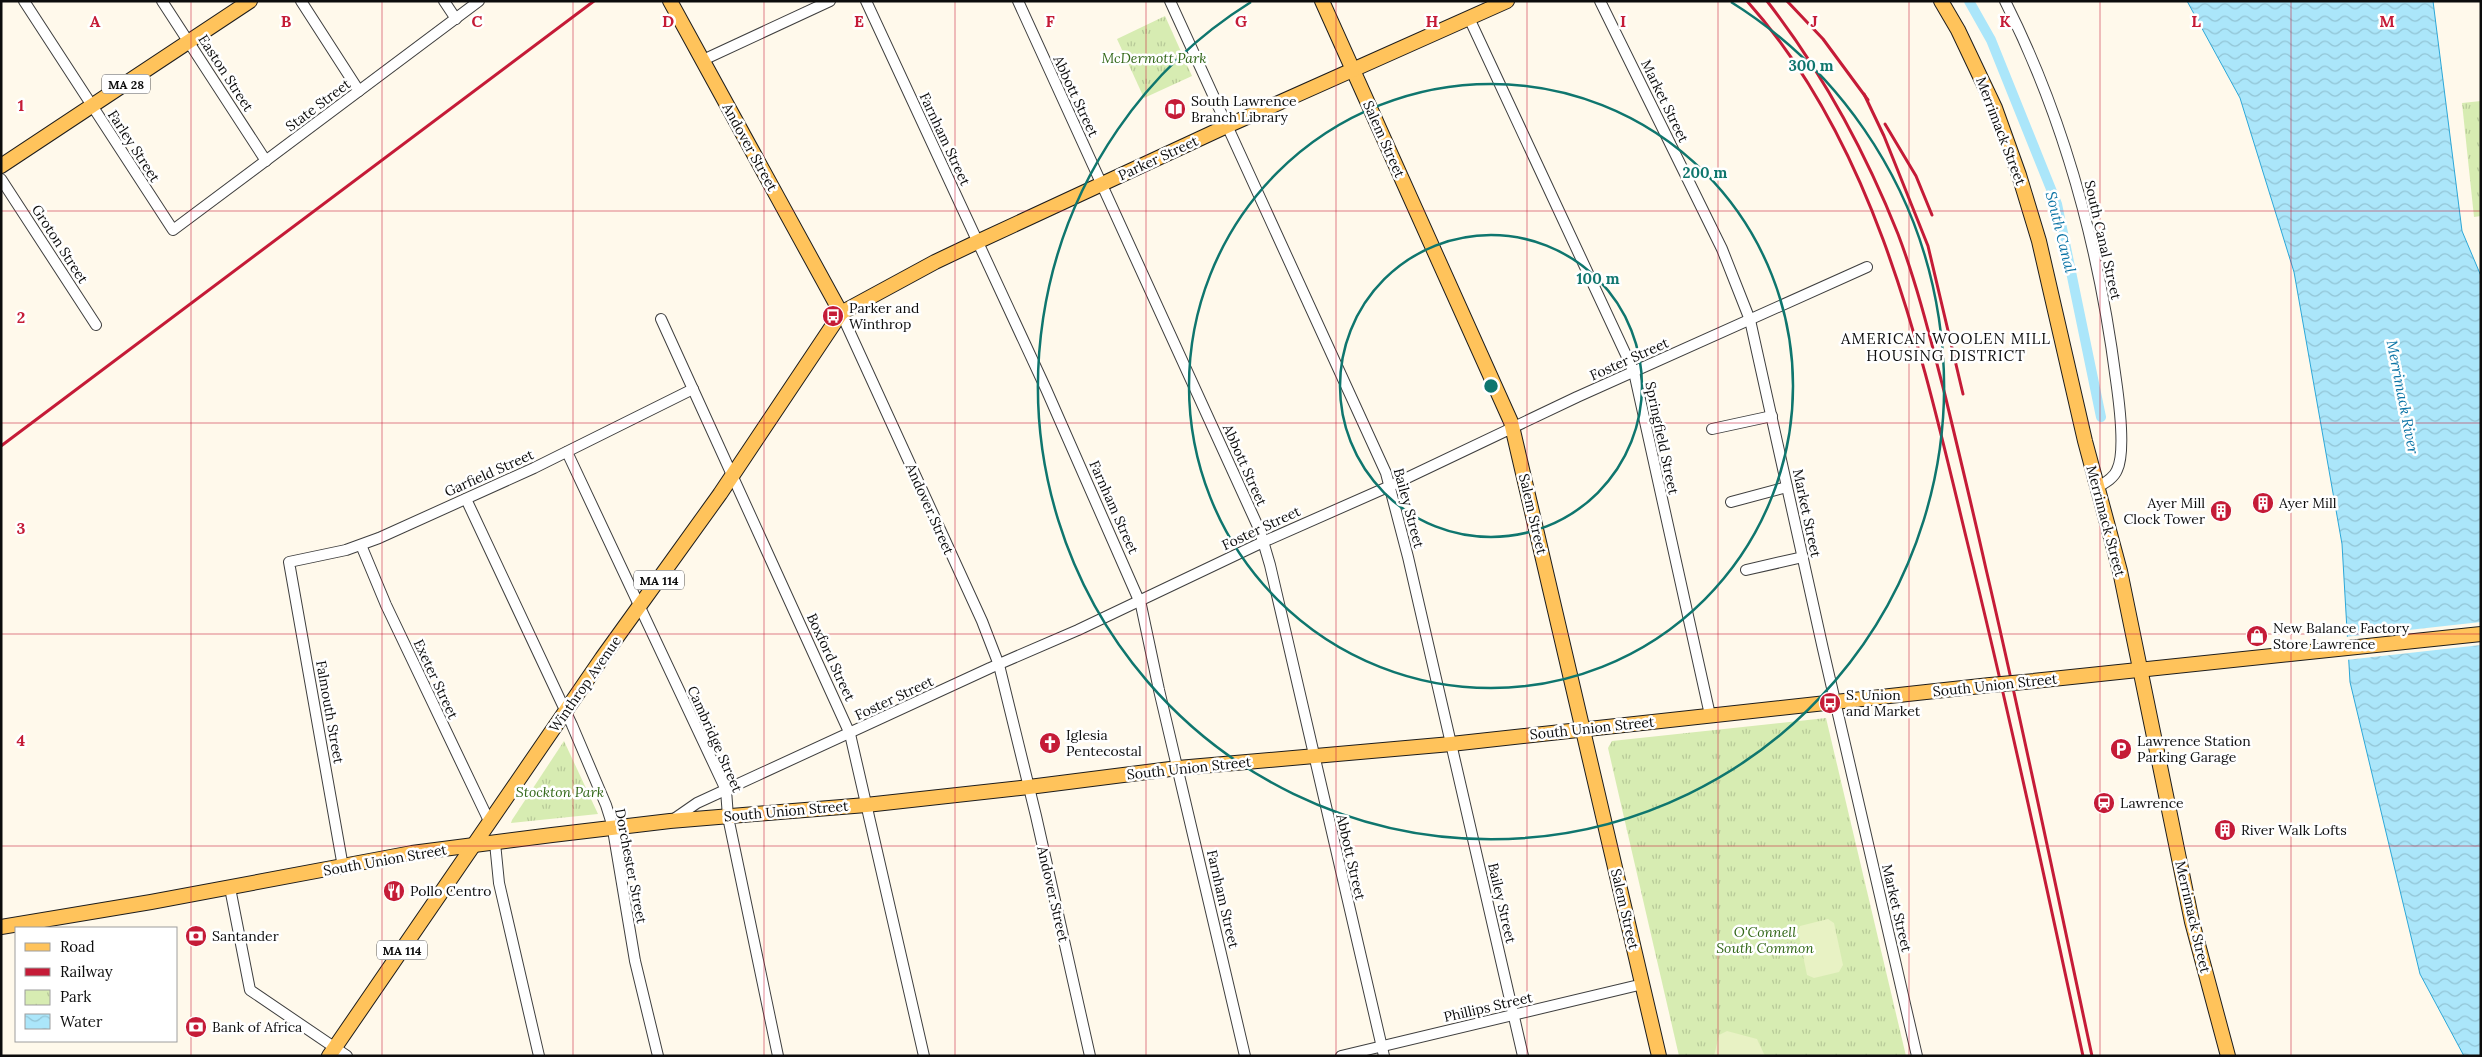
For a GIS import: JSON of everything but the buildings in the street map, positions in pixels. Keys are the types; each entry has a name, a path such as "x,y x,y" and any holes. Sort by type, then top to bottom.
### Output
{"main road":[{"name":"MA 28","path":"1,166 250,1"},
{"name":"Andover Street","path":"670,1 841,313"},
{"name":"Salem Street","path":"1322,1 1512,428 1659,1056"},
{"name":"Parker Street","path":"841,313 935,262 977,242 1227,126 1507,1"},
{"name":"Merrimack Street","path":"1941,1 1962,38 1995,108 2039,241 2120,571 2192,922 2228,1056"},
{"name":"Winthrop Avenue","path":"332,1052 566,712 732,476 841,313"},
{"name":"South Union Street","path":"1,927 230,888 412,853 670,821 866,805 1178,768 1451,744 2481,634"}],"street":[{"name":"Farley Street","path":"24,1 173,230"},
{"name":"Easton Street","path":"162,1 266,161"},
{"path":"301,1 359,91"},
{"path":"444,1 456,19"},
{"name":"State Street","path":"173,230 479,1"},
{"path":"703,60 830,1"},
{"name":"Farnham Street","path":"866,1 1140,601 1245,1056"},
{"name":"Abbott Street","path":"1018,1 1263,542 1383,1051"},
{"name":"Bailey Street","path":"1170,1 1386,473 1523,1056"},
{"name":"Market Street","path":"1600,1 1722,249 1750,320 1802,557 1917,1056"},
{"name":"South Canal Street","path":"2005,1 2044,84 2071,162 2095,257 2110,331 2120,407 2121,450 2118,470 2110,480 2098,487"},
{"name":"Springfield Street","path":"1469,18 1634,372 1710,715"},
{"name":"Groton Street","path":"1,179 96,325"},
{"name":"Foster Street","path":"670,821 697,803 1140,601 1263,542 1390,486 1634,372 1867,267"},
{"name":"Andover Street","path":"841,313 982,621 999,665 1029,787 1090,1056"},
{"name":"Boxford Street","path":"661,318 850,734 924,1056"},
{"name":"Garfield Street","path":"289,562 361,544 466,499 567,452 692,388"},
{"path":"1712,429 1772,416"},
{"name":"Cambridge Street","path":"567,452 726,790 728,817 778,1056"},
{"path":"1731,502 1787,487"},
{"name":"Dorchester Street","path":"466,499 566,712 606,805 612,828 635,961 658,1056"},
{"name":"Exeter Street","path":"361,544 386,604 490,824"},
{"path":"1746,570 1802,557"},
{"name":"Falmouth Street","path":"289,562 343,867"},
{"path":"494,843 499,883 540,1056"},
{"path":"230,888 250,990 332,1052 347,1056"},
{"name":"Phillips Street","path":"1341,1056 1383,1051 1514,1015 1643,984"}],"green space":[{"name":"McDermott Park","path":"1165,16 1192,76 1144,98 1117,39"},
{"path":"2481,101 2481,216 2474,217 2462,103"},
{"name":"O'Connell South Common","path":"1826,718 1906,1056 1679,1056 1608,748 1612,741"},
{"name":"Stockton Park","path":"564,741 598,814 511,823 512,820"},
{"path":"1828,919 1834,923 1843,965 1839,972 1814,978 1807,975 1798,931 1800,926"},
{"path":"1727,1031 1757,1039 1765,1056 1714,1056 1719,1035"}],"water":[{"name":"Merrimack River","path":"2187,1 2433,1 2462,231 2481,276 2481,1056 2464,1056 2420,974 2350,682 2342,544 2294,272 2240,98"}],"pier":[{"path":"2481,622 2481,645 2346,660 2345,637"}],"waterway":[{"name":"South Canal","path":"1969,1 1991,40 2057,204 2101,417"}],"railway":[{"path":"1,446 594,1"},
{"path":"1747,1 1792,59 1830,121 1862,188 1889,257 1912,328 1932,399 1998,669 2083,1056"},
{"path":"1767,1 1824,84 1857,143 1885,203 1912,274 1945,395 2000,630 2092,1056"},
{"path":"1787,1 1823,39 1868,100"},
{"path":"1864,94 1884,136 1928,246 1963,394"},
{"path":"1885,124 1916,176 1932,215"}],"place":[{"name":"South Lawrence Branch Library","path":"1175,109"},
{"name":"Parker and Winthrop","path":"833,316"},
{"name":"Ayer Mill","path":"2263,503"},
{"name":"Ayer Mill Clock Tower","path":"2221,511"},
{"name":"New Balance Factory Store Lawrence","path":"2257,636"},
{"name":"S. Union and Market","path":"1830,703"},
{"name":"Iglesia Pentecostal","path":"1050,743"},
{"name":"Lawrence Station Parking Garage","path":"2121,749"},
{"name":"Lawrence","path":"2104,803"},
{"name":"River Walk Lofts","path":"2225,830"},
{"name":"Pollo Centro","path":"394,891"},
{"name":"Santander","path":"196,936"},
{"name":"Bank of Africa","path":"196,1027"}],"district":[{"name":"AMERICAN WOOLEN MILL HOUSING DISTRICT","path":"1946,346"}]}
